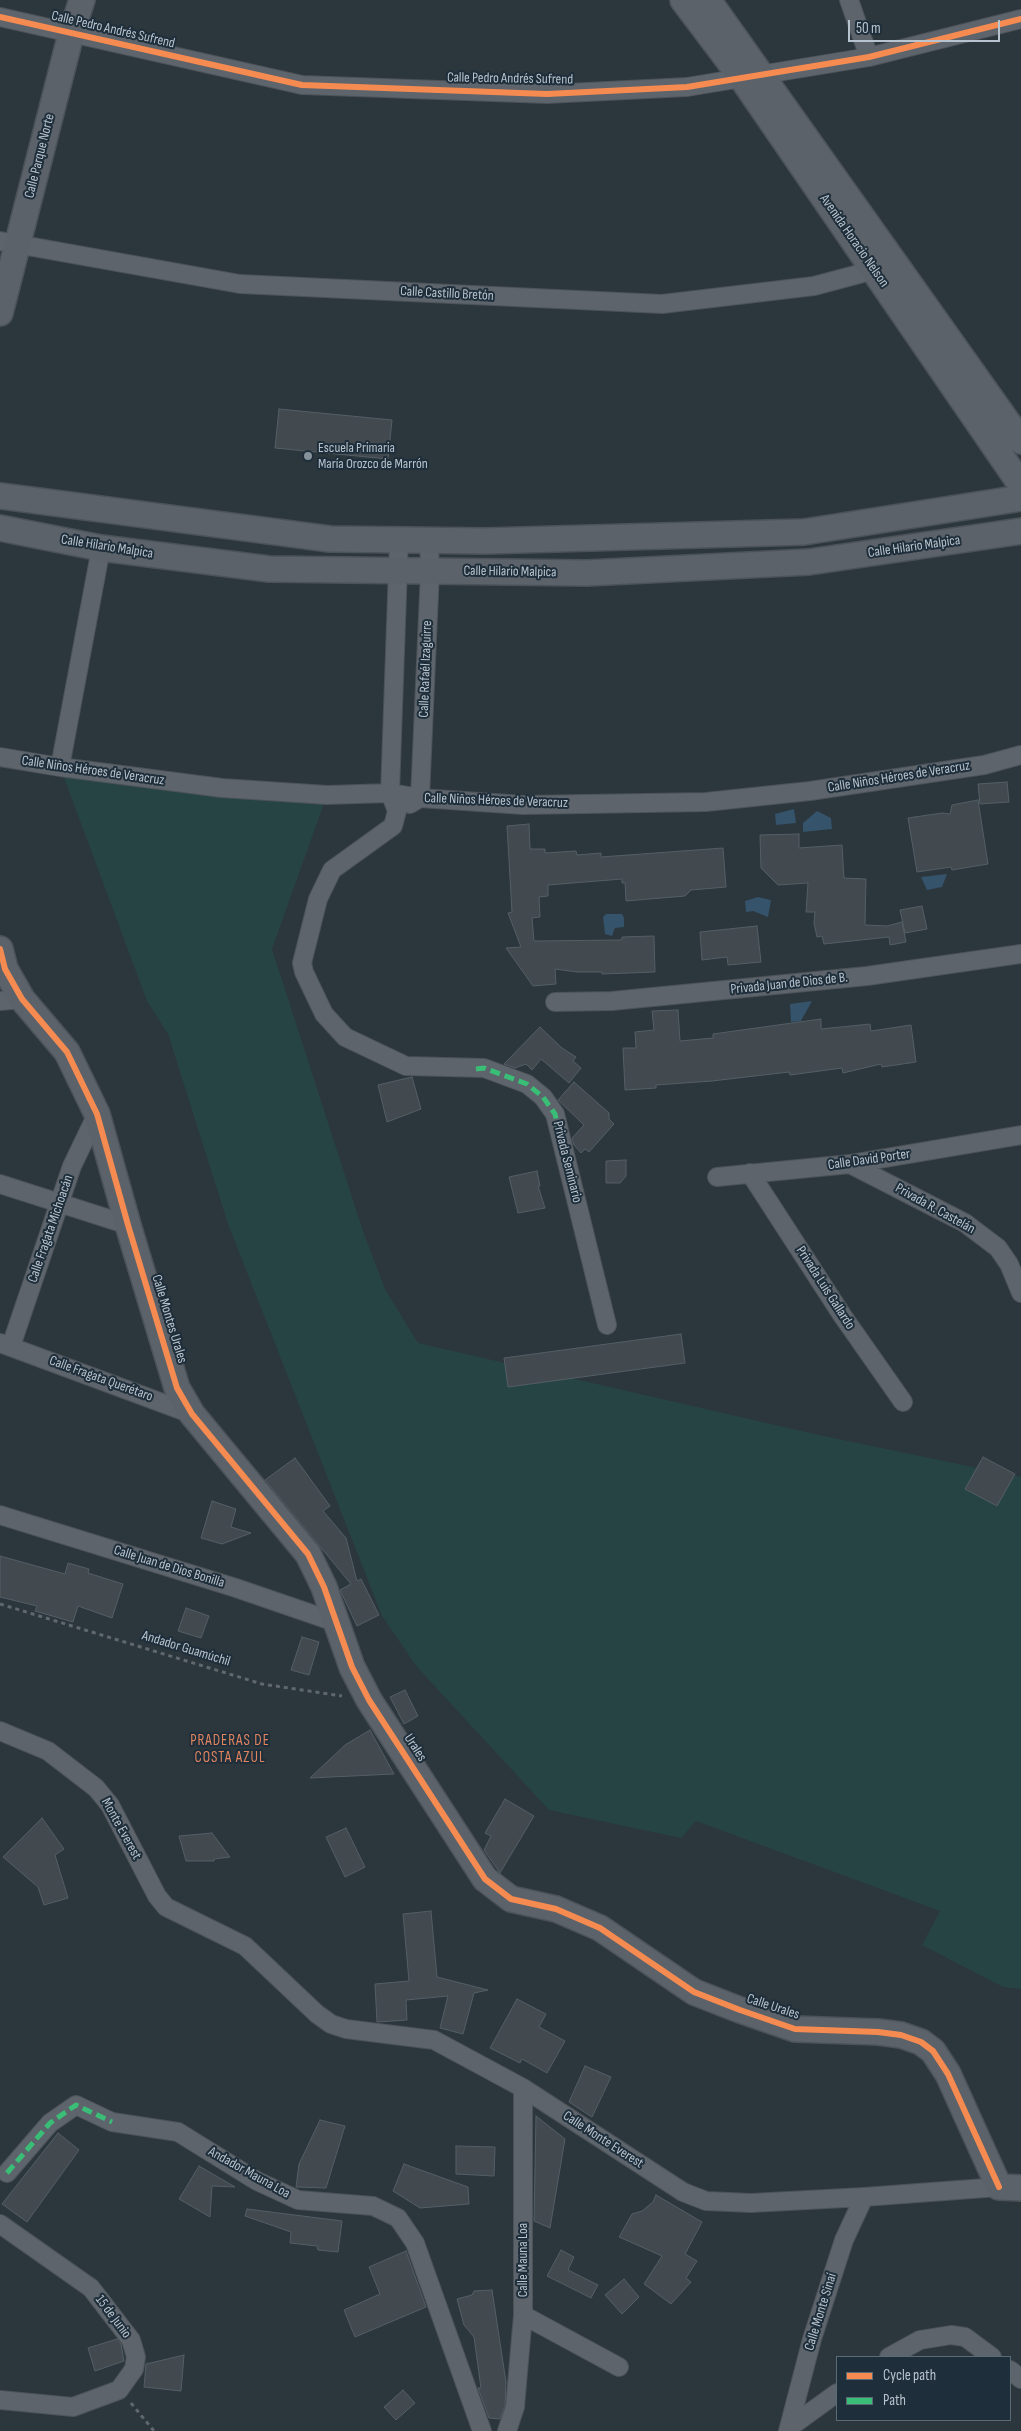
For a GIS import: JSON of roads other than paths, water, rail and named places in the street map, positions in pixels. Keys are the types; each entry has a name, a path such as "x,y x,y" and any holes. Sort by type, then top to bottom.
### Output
{"street":[{"name":"Calle Parque Norte","path":"0,313 8,243 82,0"},
{"name":"Avenida Horacio Nelson","path":"683,0 751,76"},
{"name":"Avenida Horacio Nelson","path":"708,0 751,76 853,222 883,264 1021,441"},
{"path":"850,0 869,57"},
{"name":"Calle Pedro Andrés Sufrend","path":"0,17 302,85 547,94 687,87 869,57 1021,19"},
{"name":"Calle Castillo Bretón","path":"8,243 240,284 662,304 814,286 883,264"},
{"name":"Avenida Horacio Nelson","path":"883,264 1021,485"},
{"path":"0,496 330,539 485,541 804,532 1021,498"},
{"name":"Calle Hilario Malpica","path":"0,528 101,548 269,569 587,573 809,562 1021,531"},
{"path":"399,539 390,793 397,811 420,798"},
{"name":"Calle Rafaél Izaguirre","path":"420,798 430,571 429,540"},
{"path":"60,767 101,548"},
{"name":"Calle Niños Héroes de Veracruz","path":"0,757 60,767 222,788 327,795 390,793 420,798 523,805 706,802 810,791 984,765 1021,755"},
{"name":"Privada Seminario","path":"397,811 393,826 332,870 318,899 302,963 304,972 324,1014 345,1036 406,1066 484,1068 527,1084 543,1097 555,1114 608,1324"},
{"path":"0,949 11,1000"},
{"name":"Privada Juan de Dios de B.","path":"555,1002 612,1000 867,976 1021,954"},
{"name":"Calle Montes Urales","path":"11,1000 66,1052 97,1114 177,1388 192,1414 308,1554 338,1623"},
{"name":"Calle Fragata Michoacán","path":"5,1345 61,1203 72,1166 97,1114"},
{"name":"Calle David Porter","path":"717,1176 850,1164 1021,1135"},
{"name":"Privada R. Castelán","path":"850,1164 965,1223 998,1248 1009,1264 1021,1293"},
{"name":"Privada Luis Gallardo","path":"750,1173 842,1315 903,1402"},
{"path":"0,1184 128,1225"},
{"name":"Calle Fragata Querétaro","path":"5,1345 192,1414"},
{"name":"Calle Juan de Dios Bonilla","path":"0,1515 236,1588 338,1623"},
{"name":"Urales","path":"338,1623 352,1667 370,1700 485,1879"},
{"name":"Monte Everest","path":"0,1731 48,1751 96,1788 110,1805 157,1896 166,1907 229,1937"},
{"name":"Calle Urales","path":"485,1879 511,1899 556,1909 600,1928 694,1992 740,2010 794,2029 878,2032 901,2035 922,2042 933,2051 948,2074 1010,2187"},
{"name":"Calle Monte Everest","path":"229,1937 245,1946 317,2014 331,2024 346,2029 434,2040 523,2088 683,2192 706,2201 751,2203 1010,2187"},
{"name":"Calle Mauna Loa","path":"507,2431 515,2407 523,2314 523,2088"},
{"name":"Andador Mauna Loa","path":"7,2173 50,2123 76,2105 112,2122 178,2132 257,2181 298,2200 373,2206 398,2218 415,2243 482,2431"},
{"name":"Calle Monte Sinaí","path":"789,2429 812,2338 844,2240 864,2197"},
{"name":"15 de Junio","path":"0,2224 91,2288 131,2340 136,2357 134,2369 119,2390 73,2407 0,2400"},
{"path":"523,2314 619,2367"},
{"path":"891,2356 920,2340 952,2335 965,2337 991,2356"},
{"path":"789,2429 836,2394"}],"water":[{"path":"794,809 796,823 776,825 775,814"},
{"path":"817,811 831,818 832,829 803,832 803,823"},
{"path":"947,874 942,887 927,890 921,877"},
{"path":"758,897 771,900 768,917 753,911 746,912 745,901"},
{"path":"606,914 622,914 624,918 624,927 615,928 612,936 605,934 603,917"},
{"path":"812,1001 801,1021 791,1022 790,1004"}],"place":[{"name":"Escuela Primaria María Orozco de Marrón","path":"308,456"}],"district":[{"name":"PRADERAS DE COSTA AZUL","path":"230,1750"}]}
